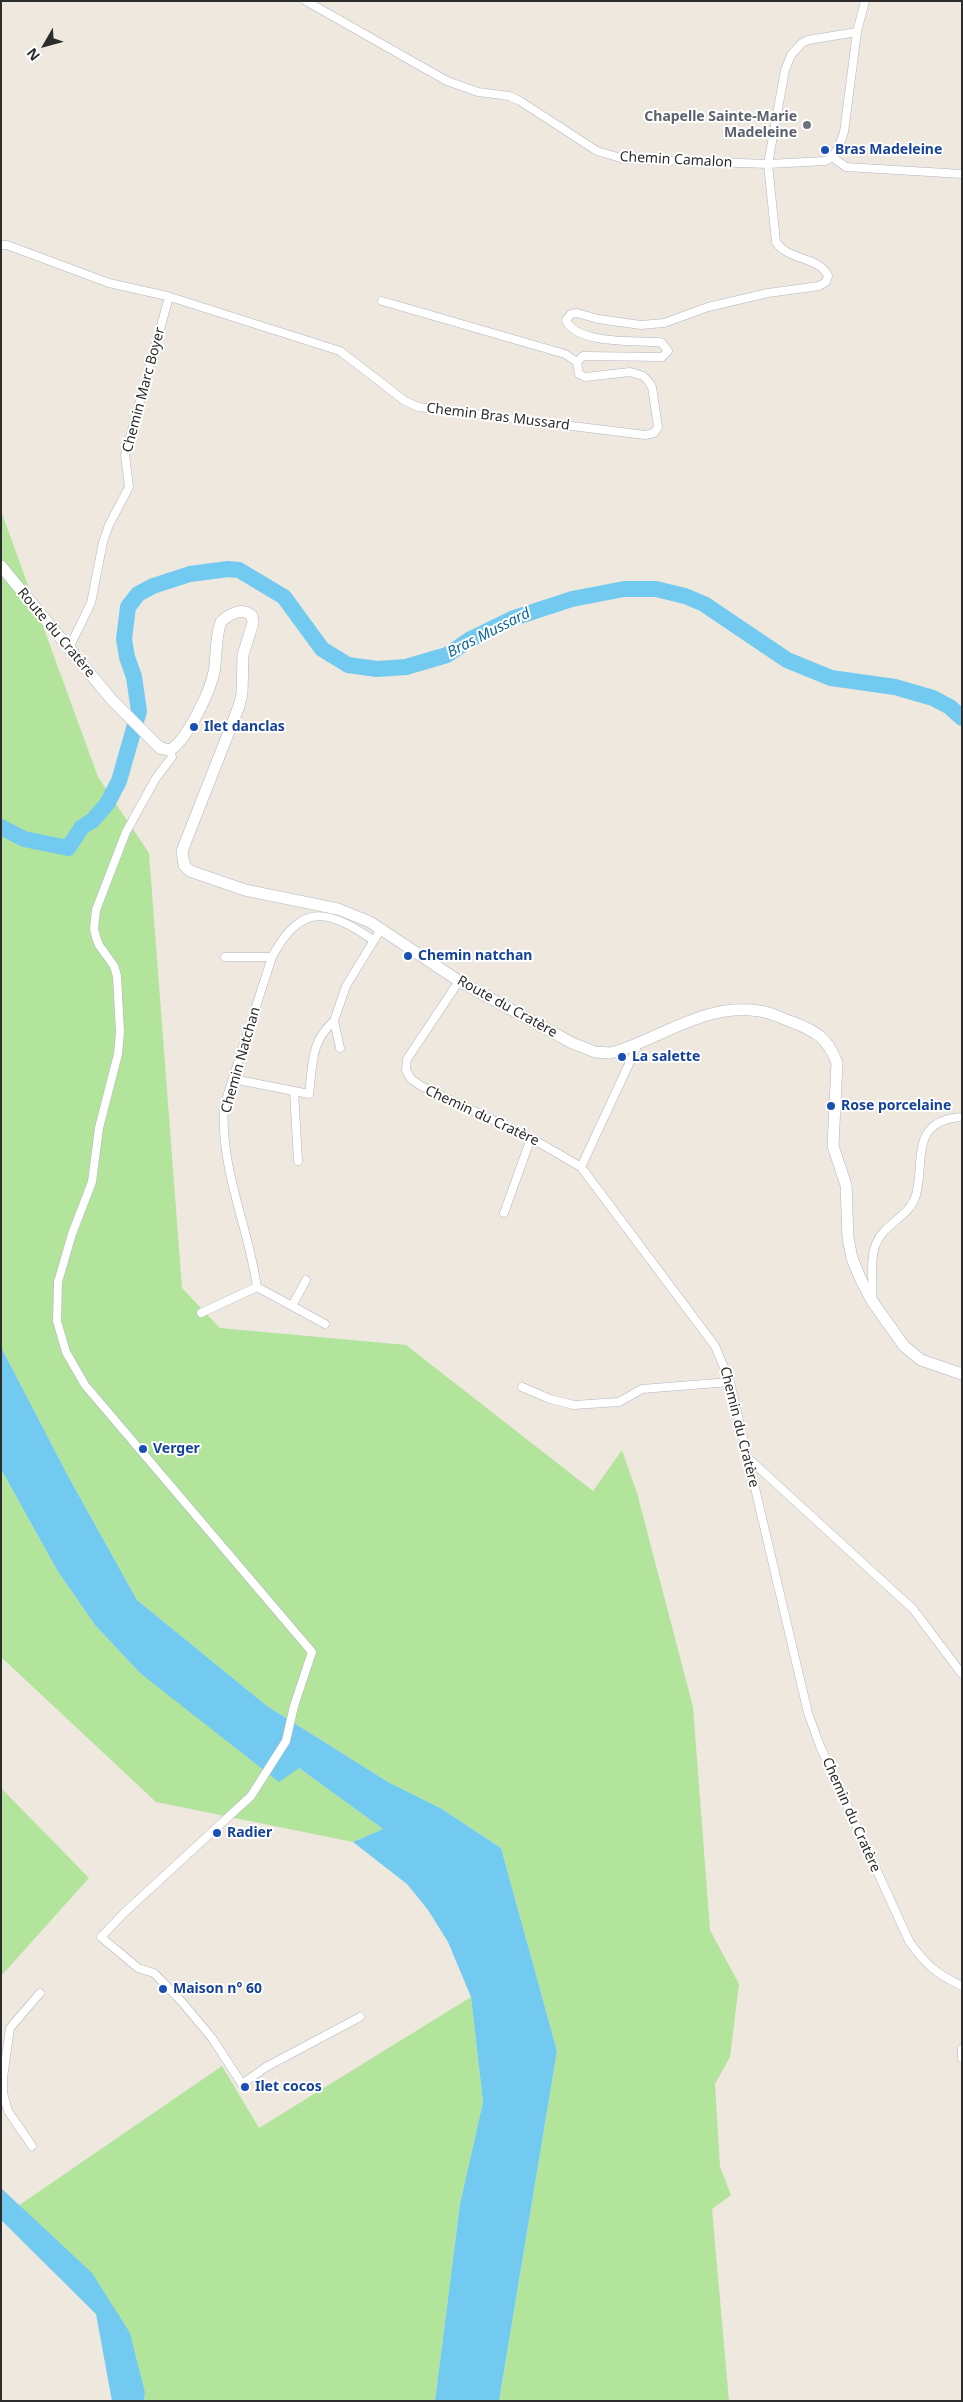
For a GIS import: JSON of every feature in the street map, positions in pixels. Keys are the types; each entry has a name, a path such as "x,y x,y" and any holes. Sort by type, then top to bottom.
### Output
{"street":[{"name":"Chemin Camalon","path":"306,1 447,81 478,92 509,96 520,101 597,151 610,156 624,159 768,164 825,161 832,157"},
{"path":"865,1 857,32 844,132 839,146 832,157 846,167 962,174"},
{"path":"577,362 583,356 662,356 668,351 658,342 601,339 576,331 566,320 571,314 598,320 641,324 664,323 708,307 768,293 819,286 826,282 828,276 825,270 788,253 776,242 768,164 782,85 791,55 802,43 808,40 857,32"},
{"name":"Chemin Bras Mussard","path":"1,245 7,245 109,283 169,297 340,351 405,401 418,407 646,436 656,432 659,422 652,387 643,376 630,372 585,377 578,372 577,362 566,354 382,301"},
{"name":"Chemin Marc Boyer","path":"68,650 91,603 103,542 109,525 129,488 125,454 169,297"},
{"name":"Route du Cratère","path":"1,566 68,650 112,700 160,748 170,750 179,744 211,683 222,622 229,616 241,611 248,612 252,616 253,623 243,655 242,694 239,706 185,841 182,858 184,865 190,871 217,882 245,890 338,909 370,922 459,981 572,1043 595,1052 610,1053 635,1045 692,1019 724,1010 761,1011 812,1029 821,1036 834,1054 837,1064 833,1146 846,1185 848,1238 852,1258 872,1301 895,1336 912,1354 921,1360 962,1374"},
{"path":"170,750 172,757 170,761 152,786 126,832 96,910 94,929 96,937 99,945 114,966 117,976 120,1032 118,1054 99,1128 92,1182 72,1234 58,1282 57,1321 66,1352 85,1385 312,1652 294,1706 286,1741 260,1779 251,1796 125,1912 101,1937 138,1968 154,1973 182,2002 212,2038 242,2084 266,2067 360,2017"},
{"name":"Chemin Natchan","path":"257,1286 226,1158 223,1130 224,1106 272,956 282,938 293,926 305,918 331,917 349,924 373,940"},
{"path":"233,1079 309,1094 316,1044 320,1036 334,1021 346,986 380,929"},
{"path":"225,957 272,956"},
{"name":"Chemin du Cratère","path":"459,981 407,1060 406,1070 411,1079 430,1092 531,1138 580,1167 715,1346 730,1382 800,1682 820,1746 909,1941 920,1957 940,1976 962,1986"},
{"path":"334,1021 340,1048"},
{"path":"580,1167 636,1049 635,1045"},
{"path":"294,1091 298,1161"},
{"path":"872,1301 875,1245 882,1232 905,1215 916,1196 920,1146 927,1135 938,1124 962,1116"},
{"path":"504,1213 531,1138"},
{"path":"292,1306 306,1280"},
{"path":"201,1313 257,1286 325,1324"},
{"path":"522,1387 550,1399 574,1405 618,1402 642,1389 730,1382"},
{"path":"747,1457 913,1609 962,1674"},
{"path":"32,2146 8,2111 3,2094 3,2078 10,2028 40,1993"},
{"path":"962,2049 962,2058"}],"green space":[{"path":"1,511 98,777 149,853 182,1288 220,1328 406,1345 593,1491 622,1450 637,1493 693,1707 710,1930 739,1984 730,2057 715,2084 720,2167 731,2195 712,2209 729,2401 499,2401 557,2051 501,1848 442,1809 388,1782 267,1706 137,1600 68,1476 1,1347"},
{"path":"1,1469 57,1570 95,1625 140,1673 299,1768 383,1829 353,1842 156,1802 1,1657"},
{"path":"1,1788 89,1878 1,1976"},
{"path":"471,1997 483,2102 460,2204 435,2401 144,2401 145,2392 130,2333 18,2206 222,2066 259,2128"}],"water":[{"path":"1,1347 68,1476 137,1600 267,1706 388,1782 442,1809 501,1848 557,2051 499,2401 435,2401 460,2204 483,2102 471,1997 448,1942 428,1910 407,1884 353,1842 383,1829 299,1768 279,1782 140,1673 95,1625 57,1570 1,1469"},
{"path":"1,2188 92,2273 130,2333 145,2392 144,2401 112,2401 96,2314 1,2220"}],"waterway":[{"name":"Bras Mussard","path":"1,827 24,839 68,848 82,827 92,821 107,804 119,781 139,711 134,677 127,657 124,639 128,607 138,594 153,586 190,574 228,569 239,570 284,597 322,649 348,665 377,669 406,667 447,655 469,640 514,618 572,599 624,589 656,589 685,596 704,604 787,660 831,678 895,687 933,698 950,707 962,718"}],"place":[{"name":"Chapelle Sainte-Marie Madeleine","path":"807,125"},
{"name":"Bras Madeleine","path":"825,150"},
{"name":"Ilet danclas","path":"194,727"},
{"name":"Chemin natchan","path":"408,956"},
{"name":"La salette","path":"622,1057"},
{"name":"Rose porcelaine","path":"831,1106"},
{"name":"Verger","path":"143,1449"},
{"name":"Radier","path":"217,1833"},
{"name":"Maison n° 60","path":"163,1989"},
{"name":"Ilet cocos","path":"245,2087"}]}
